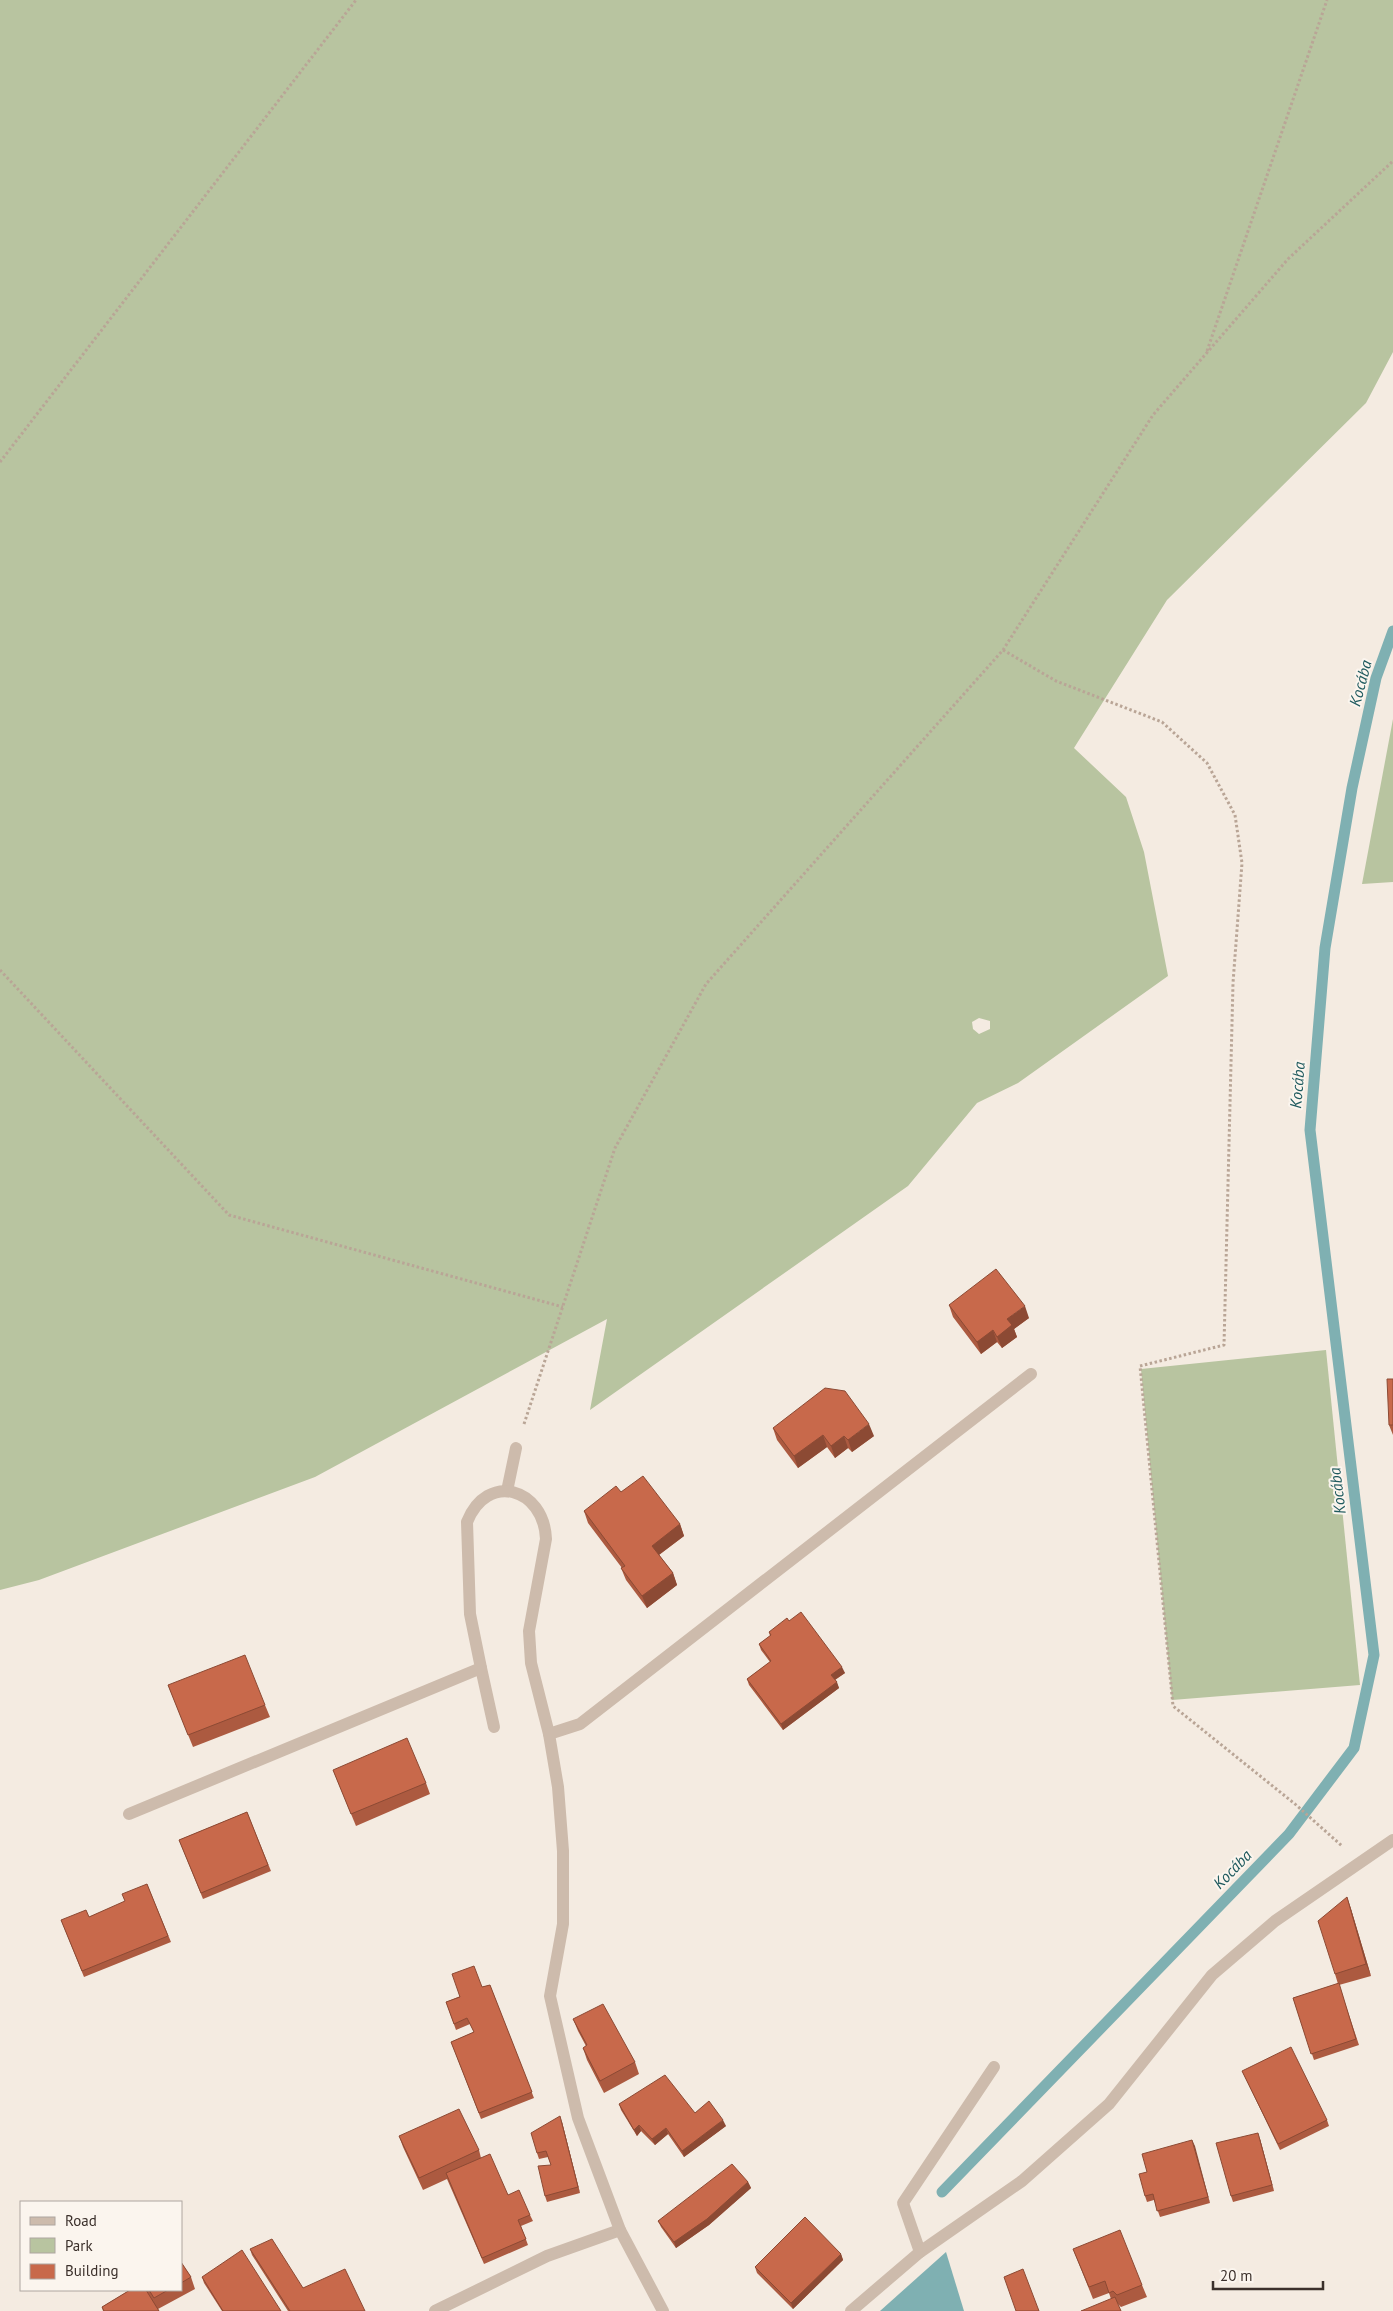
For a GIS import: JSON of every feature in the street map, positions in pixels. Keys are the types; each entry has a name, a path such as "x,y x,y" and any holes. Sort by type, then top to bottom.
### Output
{"street":[{"path":"549,1734 580,1724 1031,1374"},
{"path":"508,1491 516,1448"},
{"path":"494,1727 470,1614 467,1522 472,1509 482,1499 494,1493 508,1491 520,1494 530,1500 538,1509 545,1525 546,1539 529,1631 531,1663 549,1734 558,1787 563,1851 563,1924 550,1996 578,2118 620,2230 663,2311"},
{"path":"129,1814 481,1668"},
{"path":"852,2311 920,2252 1022,2181 1109,2104 1212,1975 1275,1921 1393,1840"},
{"path":"920,2252 902,2203 994,2067"},
{"path":"435,2311 547,2256 620,2230"}],"path":[{"path":"0,462 356,0"},
{"path":"1206,354 1327,0"},
{"path":"516,1448 615,1148 706,984 1003,650 1153,415 1288,259 1393,162"},
{"path":"1003,650 1056,681 1162,722 1207,763 1236,814 1242,862 1232,983 1224,1345 1140,1366 1173,1706 1321,1827"},
{"path":"0,970 229,1215 563,1307"}],"green space":[{"path":"0,0 1393,0 1393,352 1366,403 1167,600 1074,748 1126,797 1144,852 1168,976 1018,1083 977,1103 908,1186 590,1410 607,1319 315,1477 39,1580 0,1590","holes":["979,1018 990,1021 990,1029 979,1034 973,1029 972,1022"]},
{"path":"1393,719 1393,882 1362,884"},
{"path":"1326,1350 1360,1685 1172,1700 1141,1369"}],"water":[{"path":"946,2252 964,2311 880,2311"}],"building":[{"path":"996,1269 1025,1306 1007,1319 1012,1325 997,1337 993,1330 977,1342 949,1305"},
{"path":"1387,1379 1393,1379 1393,1425 1389,1425"},
{"path":"825,1388 845,1391 869,1424 848,1440 844,1436 831,1446 823,1435 794,1456 773,1428"},
{"path":"643,1476 680,1524 652,1546 673,1573 642,1596 621,1568 625,1566 584,1511 616,1486 621,1492"},
{"path":"801,1612 842,1667 831,1675 837,1682 781,1724 747,1679 771,1661 759,1644 771,1635 769,1632 787,1618 789,1621"},
{"path":"245,1655 265,1705 188,1735 168,1685"},
{"path":"407,1738 426,1783 351,1814 333,1770"},
{"path":"247,1812 268,1865 201,1893 179,1840"},
{"path":"147,1884 168,1936 82,1971 61,1920 86,1910 89,1917 125,1901 122,1894"},
{"path":"1347,1897 1366,1964 1335,1974 1318,1921"},
{"path":"474,1966 482,1987 490,1985 532,2092 479,2113 451,2042 474,2032 467,2018 454,2024 446,2002 460,1997 452,1974"},
{"path":"1339,1983 1356,2039 1311,2054 1293,1998"},
{"path":"603,2004 635,2062 600,2081 583,2048 587,2045 573,2019"},
{"path":"1291,2047 1327,2120 1278,2144 1242,2071"},
{"path":"665,2075 695,2113 709,2101 723,2120 682,2151 666,2128 652,2139 639,2125 634,2130 619,2104"},
{"path":"459,2109 479,2150 419,2178 399,2136"},
{"path":"560,2116 578,2187 545,2196 538,2166 551,2165 546,2151 537,2153 531,2133"},
{"path":"1258,2133 1272,2185 1231,2196 1216,2143"},
{"path":"1192,2140 1208,2197 1157,2211 1153,2194 1145,2196 1139,2174 1147,2172 1142,2154"},
{"path":"490,2154 508,2195 519,2190 530,2215 518,2220 526,2239 482,2258 446,2173"},
{"path":"732,2164 748,2182 707,2219 674,2242 658,2221"},
{"path":"805,2217 841,2254 791,2303 755,2267"},
{"path":"1120,2230 1142,2285 1117,2295 1113,2291 1109,2293 1105,2281 1089,2287 1073,2249"},
{"path":"272,2239 303,2288 345,2269 365,2311 290,2311 250,2249"},
{"path":"242,2250 281,2311 223,2311 202,2277"},
{"path":"182,2264 191,2277 182,2282"},
{"path":"1023,2269 1039,2311 1016,2311 1004,2277"},
{"path":"128,2291 147,2291 159,2311 104,2311 102,2307"},
{"path":"150,2291 166,2291 154,2298"},
{"path":"1115,2297 1121,2311 1081,2311"}],"waterway":[{"name":"Kocába","path":"942,2192 1289,1834 1354,1748 1374,1655 1310,1130 1325,948 1352,788 1376,678 1393,631"}]}
